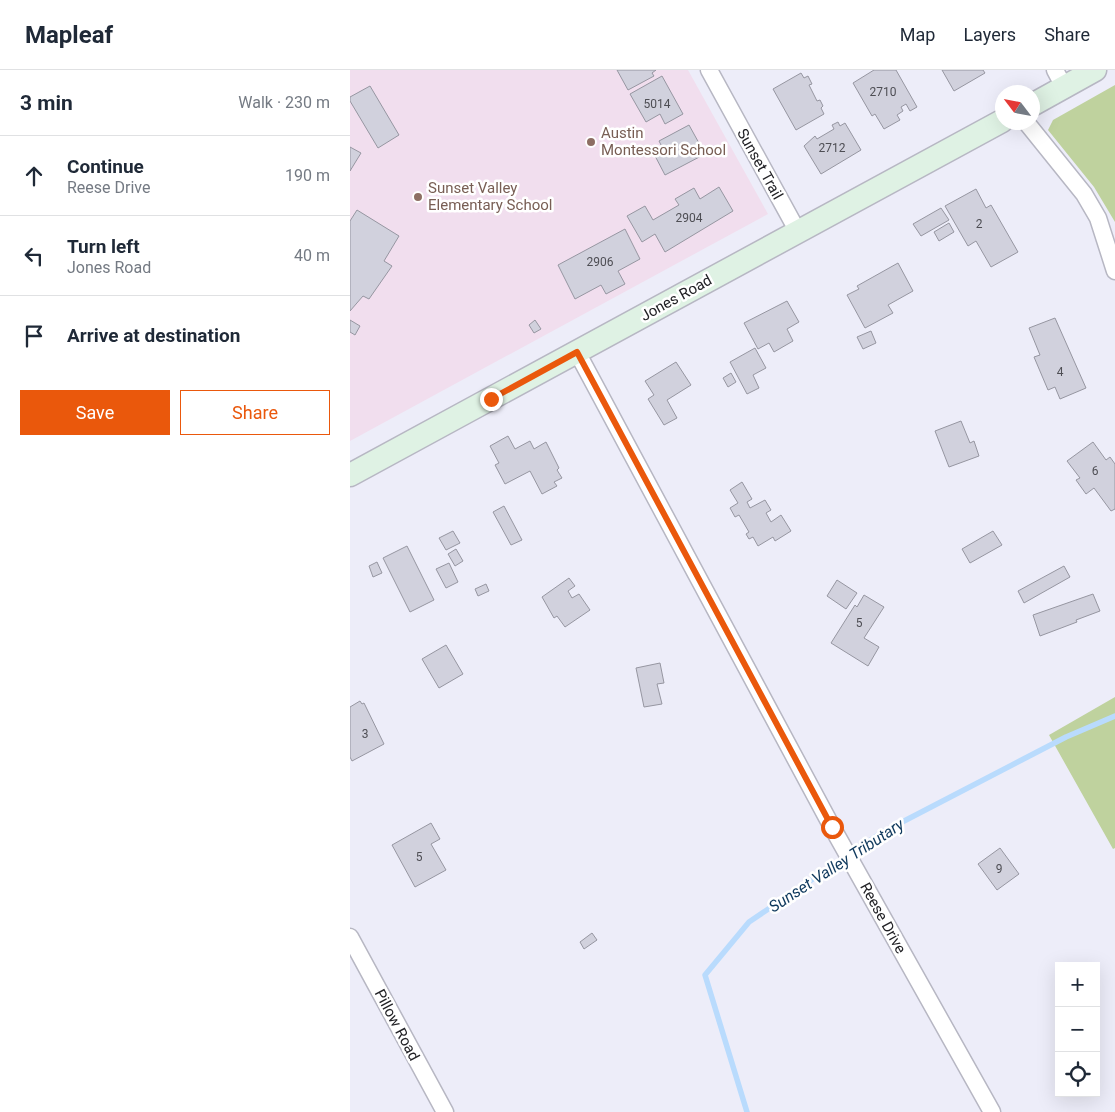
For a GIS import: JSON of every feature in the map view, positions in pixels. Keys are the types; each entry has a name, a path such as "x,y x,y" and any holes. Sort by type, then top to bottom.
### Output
{"street":[{"name":"Sunset Trail","path":"708,70 798,232"},
{"path":"1040,97 1060,78 1095,70"},
{"name":"Jones Road","path":"350,474 995,125"},
{"path":"1032,130 1084,194 1098,218 1115,271"},
{"name":"Reese Drive","path":"577,352 832,827 992,1112"},
{"name":"Pillow Road","path":"350,937 445,1112"}],"shaded area":[{"path":"350,70 688,70 768,214 350,441"}],"green space":[{"path":"1115,85 1115,222 1094,187 1048,130 1053,120"},
{"path":"1115,697 1115,848 1113,849 1049,735"}],"building":[{"path":"617,70 656,70 652,73 654,76 628,90"},
{"path":"874,70 896,70 917,107 910,111 906,104 901,107 903,111 897,115 900,120 884,129 875,114 872,116 853,83"},
{"path":"942,70 983,70 985,73 954,91"},
{"path":"801,73 804,78 808,76 812,84 809,85 817,101 820,100 824,114 796,130 773,89"},
{"path":"662,76 683,114 665,124 660,114 646,122 630,94"},
{"path":"370,86 399,135 378,148 350,101 350,97"},
{"path":"838,122 840,126 845,123 861,150 821,174 804,146 815,136 817,139 834,129 832,125"},
{"path":"689,125 705,154 665,175 653,152 662,147 659,141"},
{"path":"350,147 361,153 350,171"},
{"path":"719,187 733,211 665,252 655,234 642,242 627,216 645,206 653,220 679,205 675,199 694,188 700,199"},
{"path":"976,189 986,208 991,205 1018,252 991,267 976,241 968,246 945,206"},
{"path":"941,208 949,220 921,236 913,224"},
{"name":"Sunset Valley Elementary School","path":"357,210 399,236 384,261 392,266 369,299 363,296 350,311 350,221"},
{"path":"949,223 954,232 939,241 934,232"},
{"path":"625,229 640,259 618,271 625,284 606,294 601,285 575,299 558,265"},
{"path":"898,263 913,291 888,305 893,313 865,328 847,295 859,289 857,286"},
{"path":"787,301 799,322 787,329 793,341 774,352 769,343 758,349 744,323"},
{"path":"1055,318 1086,388 1060,399 1055,387 1048,390 1034,357 1040,355 1029,328"},
{"path":"350,320 360,326 355,335 350,332"},
{"path":"535,320 541,329 534,333 529,325"},
{"path":"871,331 876,343 863,349 857,337"},
{"path":"755,348 766,368 753,375 759,388 747,394 730,362"},
{"path":"676,362 691,385 667,400 677,418 664,425 648,399 654,395 645,381"},
{"path":"731,373 736,382 728,387 723,378"},
{"path":"961,421 970,443 974,441 979,456 949,467 935,431"},
{"path":"508,436 515,449 530,441 534,449 546,442 562,478 554,482 557,486 542,494 530,471 505,484 495,465 499,463 490,446"},
{"path":"1093,442 1106,460 1110,457 1115,464 1115,509 1111,511 1094,488 1086,494 1076,480 1080,478 1067,461"},
{"path":"742,482 752,499 747,502 750,508 765,500 771,510 766,513 771,522 781,515 791,531 775,541 773,537 758,546 753,537 749,539 746,534 749,532 739,515 735,517 730,508 738,503 730,490"},
{"path":"504,506 522,540 511,545 493,512"},
{"path":"453,531 460,543 446,550 439,538"},
{"path":"993,531 1002,545 970,563 962,549"},
{"path":"407,546 434,600 410,612 383,558"},
{"path":"456,549 463,561 455,566 448,554"},
{"path":"377,562 382,573 373,577 369,566"},
{"path":"449,563 458,582 446,588 436,569"},
{"path":"1064,566 1070,577 1024,603 1018,591"},
{"path":"569,578 575,586 568,591 572,598 579,594 590,610 565,627 557,616 554,618 542,597"},
{"path":"837,580 857,593 846,609 827,596"},
{"path":"486,584 489,591 478,596 475,589"},
{"path":"1093,594 1100,611 1040,636 1033,615"},
{"path":"864,595 884,607 864,638 879,647 868,666 831,643 855,605 857,607"},
{"path":"446,645 463,674 439,688 422,659"},
{"path":"660,663 664,683 657,684 662,704 644,707 636,668"},
{"path":"360,701 362,704 364,703 384,744 352,761 350,757 350,707"},
{"path":"431,823 440,839 431,844 446,870 415,887 392,845"},
{"path":"1000,848 1019,874 997,890 978,864"},
{"path":"592,933 597,940 584,949 580,942"}],"waterway":[{"name":"Sunset Valley Tributary","path":"747,1112 705,975 749,922 881,833 1066,737 1115,716"}],"place":[{"name":"Austin Montessori School","path":"591,142"},
{"name":"Sunset Valley Elementary School","path":"418,197"}],"route":[{"path":"491,399 577,352 832,827"}]}
